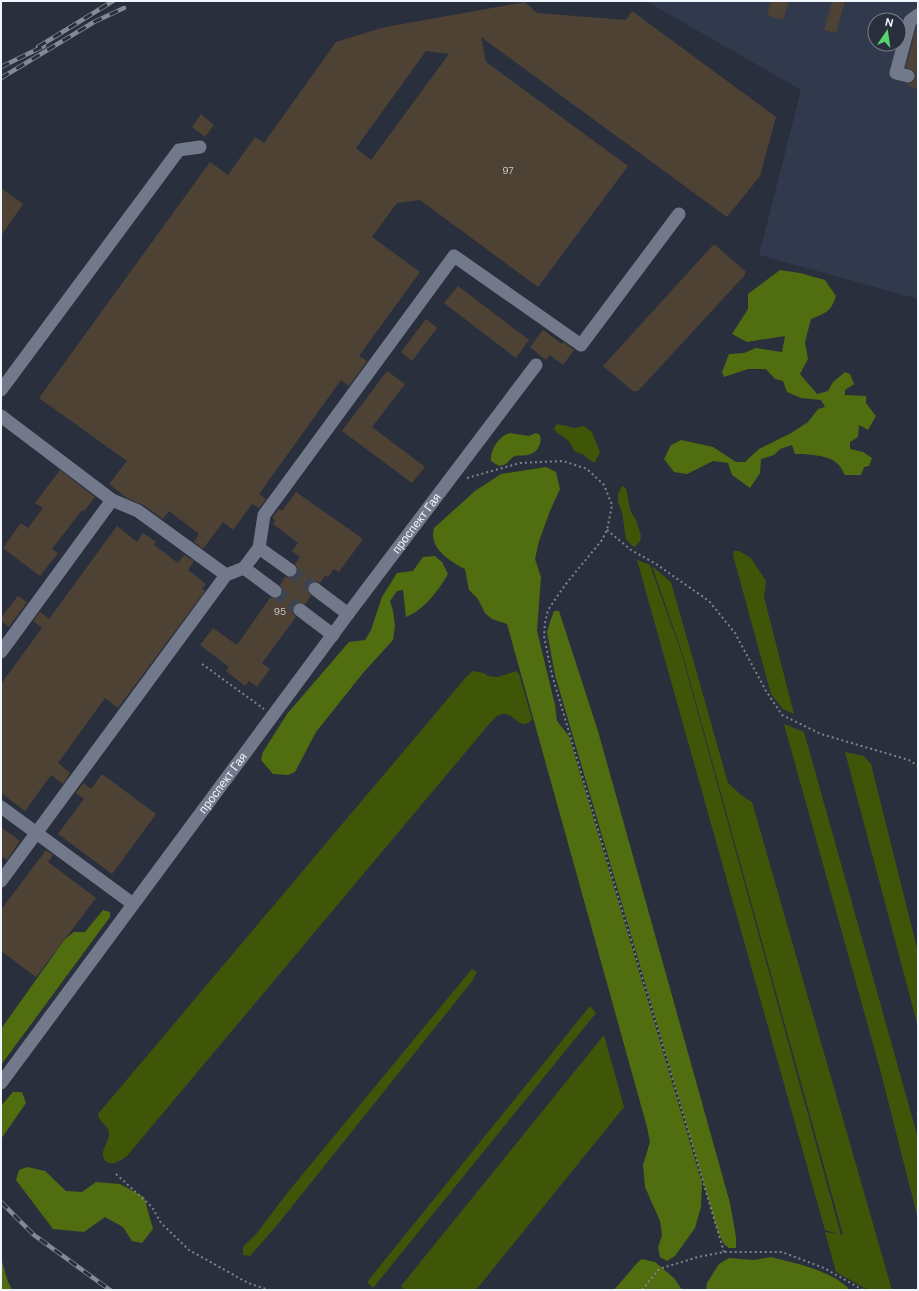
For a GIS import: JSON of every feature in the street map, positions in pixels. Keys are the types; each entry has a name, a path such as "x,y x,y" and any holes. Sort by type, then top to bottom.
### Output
{"street":[{"path":"908,76 896,73 910,21 918,15"},
{"path":"1,390 179,150 200,147"},
{"path":"1,881 226,575 244,568 260,548 264,515 454,256 581,345 679,214"},
{"name":"проспект Гая","path":"1,1083 348,614 536,365"},
{"path":"1,416 112,500 138,511 226,575"},
{"path":"1,652 112,500"},
{"path":"260,548 290,570"},
{"path":"244,568 275,591"},
{"path":"315,589 348,614"},
{"path":"300,610 334,634"},
{"path":"1,807 132,904"}],"path":[{"path":"446,483 520,463 563,461 587,469 604,486 612,506 607,530 602,540 565,585 548,610 544,636 555,683 724,1252"},
{"path":"607,530 631,550 656,564 709,602 734,633 766,691 782,715 821,734 909,760 918,766"},
{"path":"202,664 273,716"},
{"path":"116,1174 152,1207 161,1223 190,1250 248,1283 269,1290"},
{"path":"642,1290 659,1269 698,1257 724,1252 782,1252 824,1268 863,1290"}],"shaded area":[{"path":"646,1 918,1 918,299 759,255 801,90"}],"green space":[{"path":"780,270 800,273 825,280 836,296 830,309 811,319 805,342 808,359 800,374 817,394 828,391 833,382 845,372 850,374 854,384 845,390 845,395 866,396 866,403 876,416 868,430 859,425 858,437 850,442 850,449 863,452 872,458 869,466 864,467 861,475 845,475 839,465 834,461 824,457 795,454 792,445 780,449 774,455 761,459 760,473 750,488 732,475 728,463 713,461 687,474 674,472 664,459 671,445 681,440 713,447 736,462 745,462 759,449 791,433 808,422 818,409 825,407 821,400 801,398 787,392 783,381 775,379 766,369 748,369 724,377 722,372 729,354 744,353 756,348 782,352 785,336 747,342 732,334 748,309 748,294"},
{"path":"557,424 575,428 584,426 592,432 600,452 595,462 592,462 584,455 574,451 570,442 554,429"},
{"path":"510,433 529,436 536,433 540,435 540,444 537,450 531,454 512,457 507,463 499,466 491,461 492,452 499,440"},
{"path":"546,467 556,472 560,489 539,541 535,559 541,577 537,631 555,705 557,721 569,736 702,1183 701,1207 695,1228 675,1256 667,1261 660,1257 658,1248 662,1235 660,1221 645,1187 643,1165 650,1142 647,1127 507,624 492,619 485,613 478,599 469,590 465,569 447,558 437,548 434,542 434,528 475,491 501,474"},
{"path":"622,486 626,488 630,510 636,520 641,536 640,541 635,547 626,539 622,512 618,502 618,494"},
{"path":"734,551 739,551 751,558 766,581 764,597 794,714 783,709 771,694 733,555"},
{"path":"435,556 442,562 448,574 440,587 425,605 413,614 406,617 403,590 397,591 390,601 395,626 393,640 363,673 316,732 295,772 288,775 273,774 261,760 263,752 287,714 349,642 365,640 371,630 382,597 397,573 413,571 423,557"},
{"path":"637,560 650,565 682,655 841,1235 843,1235 683,656 652,566 671,582 728,783 741,795 752,802 892,1290 868,1290 836,1272 825,1232 838,1234 825,1230"},
{"path":"554,611 559,611 598,731 730,1203 736,1237 736,1248 729,1248 724,1244 718,1232 555,675 547,632"},
{"path":"473,671 484,673 488,676 498,677 516,671 519,674 532,719 530,722 522,724 507,714 503,714 497,716 490,723 127,1156 115,1163 107,1162 104,1159 103,1152 109,1137 109,1133 107,1128 100,1120 98,1114 467,676"},
{"path":"784,724 804,732 918,1138 918,1219 880,1069"},
{"path":"845,752 864,756 871,764 918,952 918,1027"},
{"path":"103,910 110,912 110,917 1,1065 1,1029 65,939 74,932 85,932"},
{"path":"472,969 477,972 473,980 278,1224 250,1256 243,1255 243,1247 257,1233 288,1192"},
{"path":"590,1006 596,1013 373,1288 367,1282"},
{"path":"604,1035 624,1107 476,1290 404,1290 401,1286"},
{"path":"13,1092 22,1092 26,1103 1,1139 1,1106"},
{"path":"27,1167 45,1171 66,1191 82,1192 96,1182 120,1184 144,1197 153,1229 142,1243 132,1241 123,1227 105,1217 84,1232 53,1229 16,1180 19,1170"},
{"path":"771,1257 802,1265 824,1273 843,1283 850,1290 706,1290 707,1283 719,1264 729,1258 754,1260"},
{"path":"1,1258 8,1282 12,1290 1,1290"},
{"path":"642,1259 655,1262 674,1278 682,1290 614,1290"}],"building":[{"path":"771,1 789,1 783,20 767,15"},
{"path":"832,1 845,1 836,33 824,30"},
{"path":"525,2 537,13 626,20 632,11 776,117 760,176 727,217 481,37 486,62 628,166 538,287 420,200 397,203 372,237 420,272 359,356 367,361 349,386 341,380 259,494 266,499 259,508 252,504 233,530 223,522 203,549 194,542 199,534 169,511 163,519 143,505 127,498 109,484 127,461 39,398 210,162 228,175 255,137 264,143 336,42 385,27","holes":["426,51 449,54 371,160 356,148"]},
{"path":"917,26 918,89 908,86 914,81 916,74 913,70 906,67"},
{"path":"201,114 214,125 205,137 192,127"},
{"path":"1,188 23,204 1,236"},
{"path":"714,244 746,272 744,276 638,391 633,391 603,366"},
{"path":"458,286 529,340 516,358 444,303"},
{"path":"426,319 437,328 412,361 401,352"},
{"path":"543,330 562,344 563,342 574,350 563,365 550,355 546,360 530,347"},
{"path":"387,371 405,384 372,427 425,467 412,483 342,431"},
{"path":"60,470 95,497 84,511 82,510 52,549 58,553 40,576 3,548 21,523 28,528 43,508 35,503"},
{"path":"296,492 363,539 339,572 334,569 328,577 325,575 320,583 316,581 309,584 307,588 311,596 305,604 297,603 293,606 293,613 296,617 262,663 270,669 257,687 249,681 245,686 226,671 229,667 200,645 213,628 237,645 270,598 278,598 282,595 282,588 280,585 285,577 293,577 297,574 297,567 295,564 300,557 292,551 298,543 273,524 275,520 272,518 279,509 282,511"},
{"path":"117,526 137,542 143,533 156,542 154,545 178,563 184,555 194,561 188,570 206,584 202,589 205,591 118,708 105,698 58,763 70,773 63,784 51,775 25,811 1,793 1,684 42,628 33,621 40,612 49,619"},
{"path":"18,596 27,602 9,627 1,621 1,618"},
{"path":"102,774 156,814 112,874 58,834 84,799 76,793 83,783 91,789"},
{"path":"1,827 20,841 7,860 1,856"},
{"path":"46,850 53,855 48,862 96,898 36,977 1,951 1,910"}],"tunnel":[{"path":"290,570 315,589"},
{"path":"275,591 300,610"}],"railway":[{"path":"38,47 113,1"},
{"path":"1,78 94,22 124,8"},
{"path":"1,67 44,46"},
{"path":"1,1202 34,1235 110,1290"}]}
